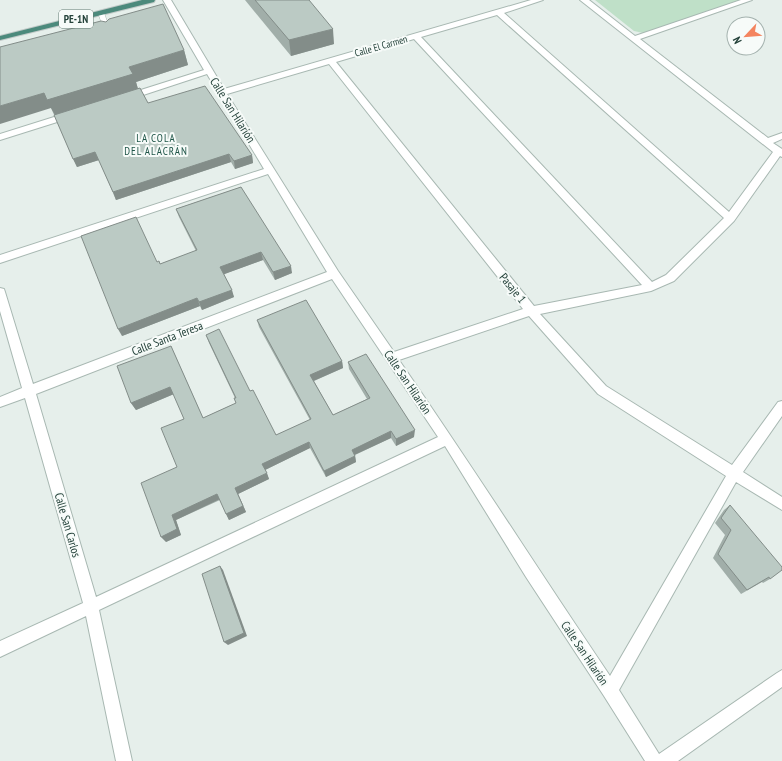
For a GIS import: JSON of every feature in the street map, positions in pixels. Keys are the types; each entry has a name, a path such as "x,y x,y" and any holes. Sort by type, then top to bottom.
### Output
{"highway":[{"name":"PE-1N","path":"0,38 152,0"}],"street":[{"name":"Calle San Hilarión","path":"167,0 208,71 223,92 334,274 447,439 531,572 610,690 654,761"},
{"name":"Calle El Carmen","path":"223,92 539,0"},
{"path":"392,358 531,311 652,287 670,278 730,218 780,153 584,0"},
{"path":"633,39 748,0"},
{"path":"499,12 730,218"},
{"path":"416,36 652,287"},
{"name":"Pasaje 1","path":"332,61 531,311 602,390 782,504"},
{"path":"119,99 208,71"},
{"path":"0,137 82,111"},
{"path":"766,142 782,136"},
{"path":"0,259 270,170"},
{"name":"Calle Santa Teresa","path":"0,402 334,274"},
{"name":"Calle San Carlos","path":"0,292 30,390 90,606 124,761"},
{"path":"610,690 734,474 782,406"},
{"path":"0,649 447,439"},
{"path":"664,761 782,678"}],"lane":[{"path":"101,13 110,35"}],"green space":[{"path":"595,0 742,0 643,33 634,31"}],"building":[{"path":"255,0 309,0 333,29 289,40"},
{"path":"163,4 184,50 129,67 133,74 47,100 44,93 0,106 0,47 101,21 106,22 109,19"},
{"path":"205,86 252,155 234,161 229,154 113,192 95,152 73,159 54,115 140,88 148,103"},
{"path":"241,187 291,266 273,272 261,252 220,267 232,290 199,302 197,298 118,329 81,236 136,217 157,262 159,261 160,264 197,250 176,209"},
{"path":"306,300 342,361 310,375 333,415 370,398 348,362 366,354 415,430 396,439 391,431 352,450 355,456 324,471 309,442 262,464 267,473 235,488 243,506 226,514 217,494 172,515 177,529 161,537 141,483 177,467 161,428 184,419 170,387 131,403 117,366 171,346 203,418 236,403 234,398 236,398 206,335 219,329 250,391 253,390 276,435 311,419 257,320"},
{"path":"730,505 782,567 782,570 770,579 769,577 747,590 718,554 731,530 721,518"},
{"path":"220,566 244,633 224,642 202,574"}],"district":[{"name":"LA COLA DEL ALACRÁN","path":"156,144"}]}
